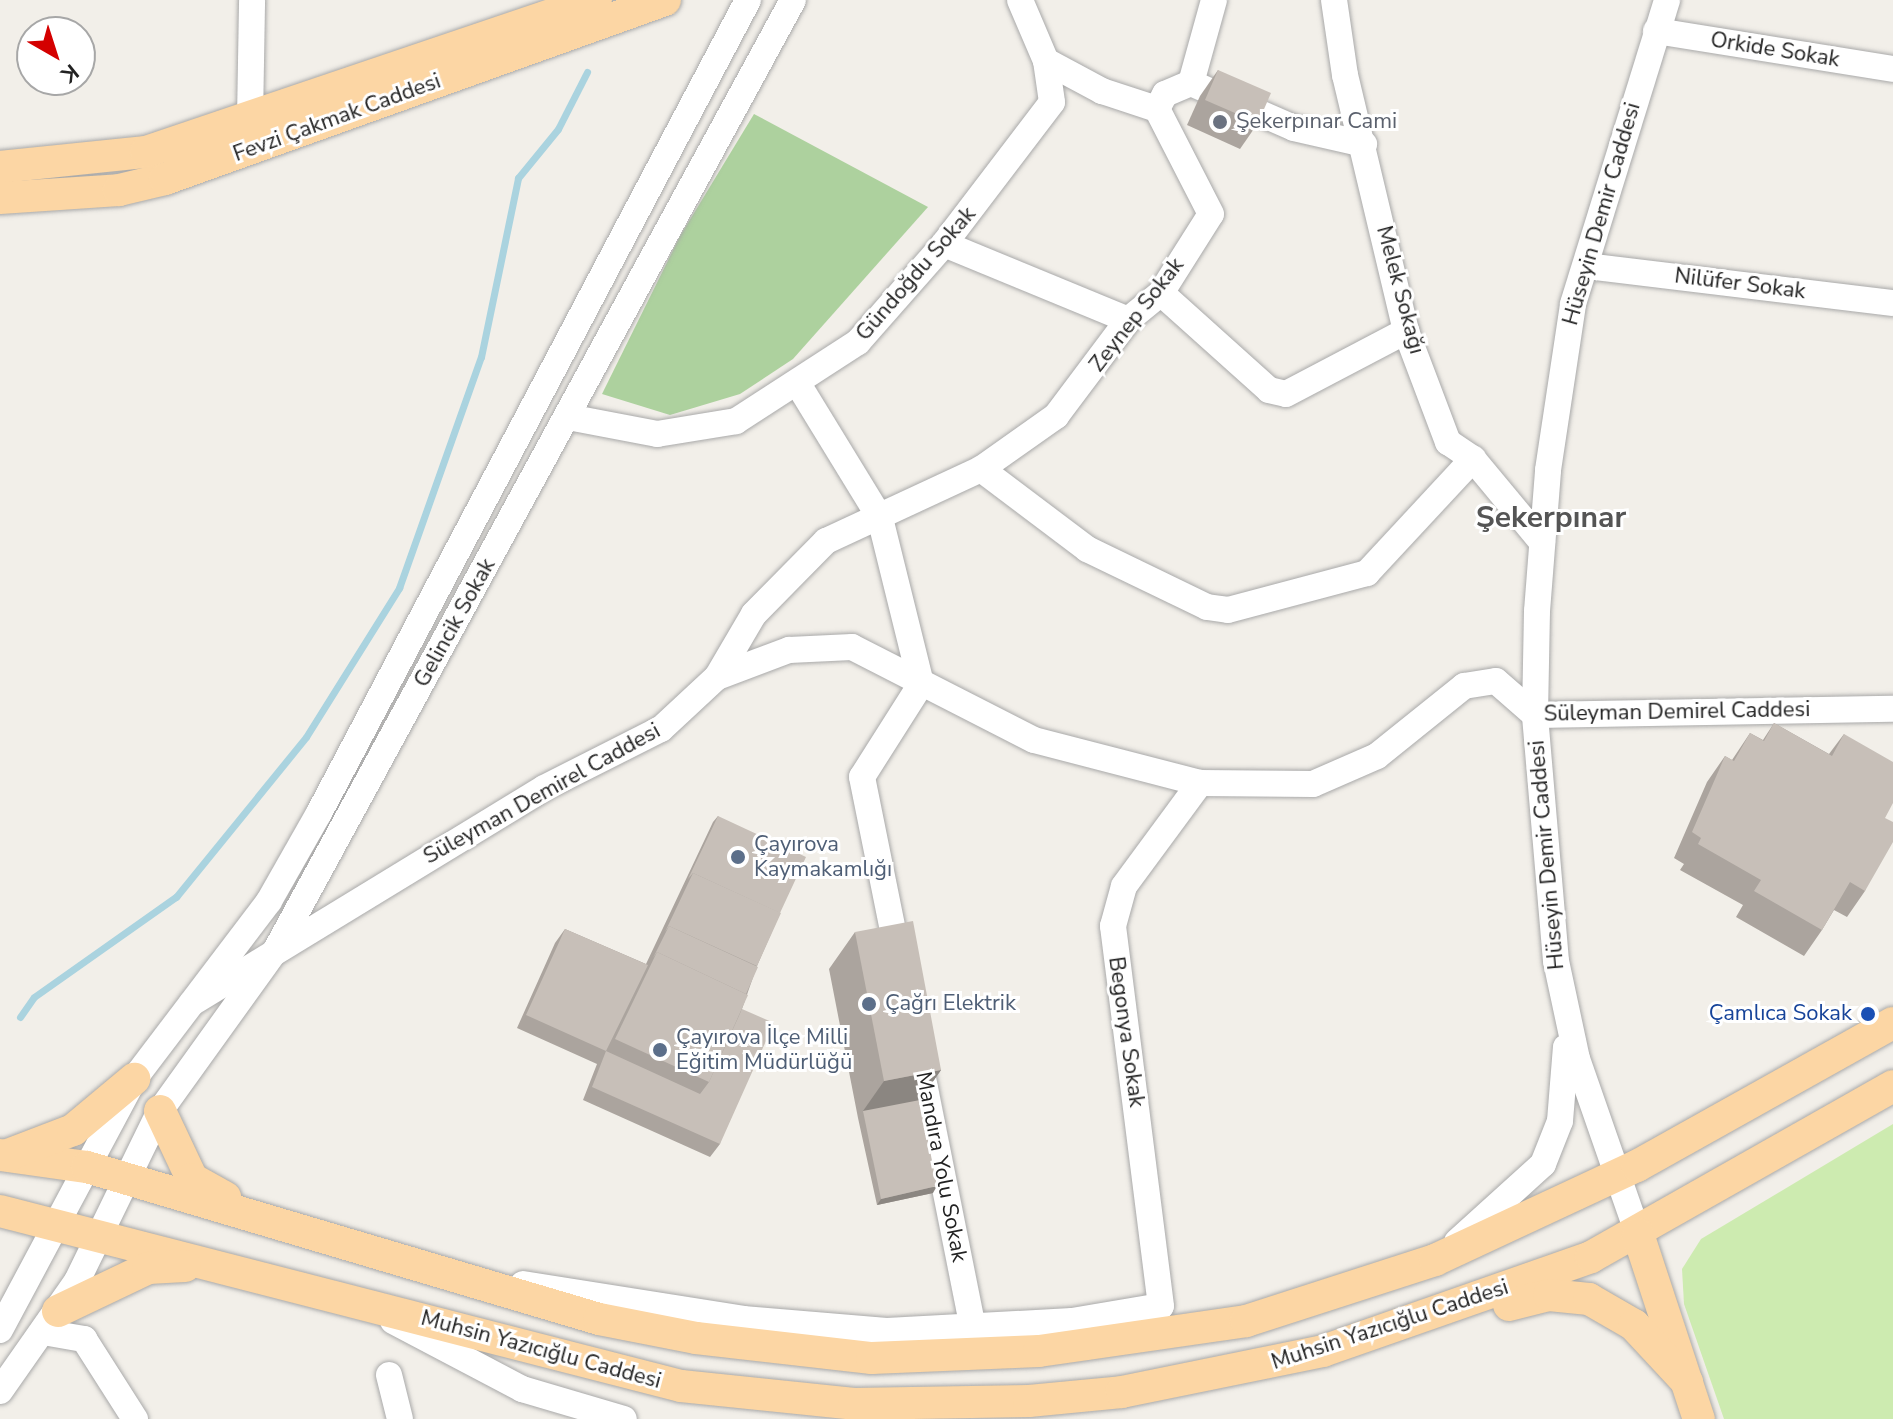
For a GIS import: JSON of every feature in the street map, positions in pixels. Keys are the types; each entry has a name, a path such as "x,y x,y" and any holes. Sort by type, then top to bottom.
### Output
{"main road":[{"name":"Fevzi Çakmak Caddesi","path":"0,167 146,152 596,0"},
{"name":"Fevzi Çakmak Caddesi","path":"0,198 119,190 165,179 665,0"},
{"name":"Muhsin Yazıcığlu Caddesi","path":"3,1156 87,1167 599,1319 790,1352 872,1358 1039,1351 1246,1321 1435,1260 1617,1176 1893,1023"},
{"path":"3,1156 73,1130 134,1079"},
{"name":"Muhsin Yazıcığlu Caddesi","path":"0,1211 59,1229 99,1234 200,1264 681,1386 854,1404 1122,1392 1323,1351 1638,1234 1893,1086"},
{"path":"160,1111 192,1179 266,1219"},
{"path":"1638,1234 1699,1419"},
{"path":"51,1322 148,1268 200,1264"},
{"path":"1323,1351 1572,1294 1620,1313 1687,1382"}],"street":[{"path":"250,119 252,0"},
{"name":"Gelincik Sokak","path":"0,1330 59,1229 87,1167 134,1079 269,901 319,813 748,0"},
{"name":"Gelincik Sokak","path":"0,1391 51,1322 99,1234 122,1179 160,1111 277,948 793,0"},
{"name":"Gündoğdu Sokak","path":"568,417 657,434 736,421 798,384 858,342 944,244 1052,102 1046,61 1020,0"},
{"path":"1191,83 1214,0"},
{"name":"Melek Sokağı","path":"1334,0 1406,331 1448,442 1473,459 1542,542"},
{"name":"Hüseyin Demir Caddesi","path":"1638,1234 1566,1020 1539,784 1535,715 1542,542 1561,367 1586,266 1667,0"},
{"name":"Orkide Sokak","path":"1656,31 1893,69"},
{"path":"1046,61 1102,91 1157,109 1165,94 1191,83 1294,128 1364,144"},
{"name":"Zeynep Sokak","path":"717,677 754,614 826,541 981,469 1073,399 1128,320 1161,293 1211,214 1157,109"},
{"path":"944,244 1128,320"},
{"name":"Nilüfer Sokak","path":"1586,266 1893,303"},
{"path":"1161,293 1269,390 1286,394 1406,331"},
{"path":"798,384 880,518 921,684 862,777 905,992"},
{"path":"981,469 1087,549 1207,607 1228,610 1367,573 1473,459"},
{"name":"Süleyman Demirel Caddesi","path":"192,1003 277,948 544,788 661,729 717,677 789,650 852,647 1034,740 1200,783 1313,784 1377,756 1464,686 1496,681 1535,715 1893,709"},
{"path":"1539,784 1557,731 1602,714"},
{"name":"Begonya Sokak","path":"1161,1306 1113,926 1131,875 1200,783"},
{"path":"1435,1260 1543,1164 1564,1097 1566,1020"},
{"name":"Mandıra Yolu Sokak","path":"914,1038 973,1329"},
{"name":"Muhsin Yazıcığlu Caddesi","path":"421,1266 807,1327 973,1329 1161,1306"},
{"path":"361,1304 522,1389 624,1419"},
{"path":"51,1322 84,1339 135,1419"},
{"path":"389,1375 400,1419"}],"green space":[{"path":"754,114 928,207 793,359 740,394 670,415 602,394 680,236"},
{"path":"1893,1124 1893,1419 1724,1419 1684,1304 1682,1269 1701,1239"}],"building":[{"path":"1218,70 1271,93 1258,123 1205,100"},
{"path":"1774,723 1832,756 1844,734 1893,762 1893,803 1885,818 1893,822 1893,842 1865,891 1850,882 1822,930 1754,891 1761,880 1698,844 1701,838 1692,832 1725,756 1734,761 1750,733 1764,741"},
{"path":"718,816 806,857 780,913 693,873 688,879"},
{"path":"693,873 781,913 757,966 669,926 665,932"},
{"path":"913,921 941,1070 884,1081 855,932"},
{"path":"669,926 758,967 746,994 657,952 653,958"},
{"path":"565,929 648,965 606,1051 526,1015"},
{"path":"657,952 748,995 709,1082 615,1039"},
{"path":"742,1009 774,1023 720,1144 592,1087 606,1051 700,1094 709,1082"},
{"path":"920,1100 937,1186 881,1199 863,1111"}],"waterway":[{"path":"20,1017 34,997 176,897 306,737 399,588 481,357 518,178 558,129 587,72"}],"place":[{"name":"Şekerpınar Cami","path":"1220,122"},
{"name":"Çayırova Kaymakamlığı","path":"738,857"},
{"name":"Çağrı Elektrik","path":"869,1004"},
{"name":"Çamlıca Sokak","path":"1868,1014"},
{"name":"Çayırova İlçe Milli Eğitim Müdürlüğü","path":"660,1050"}],"district":[{"name":"Şekerpınar","path":"1551,518"}]}
